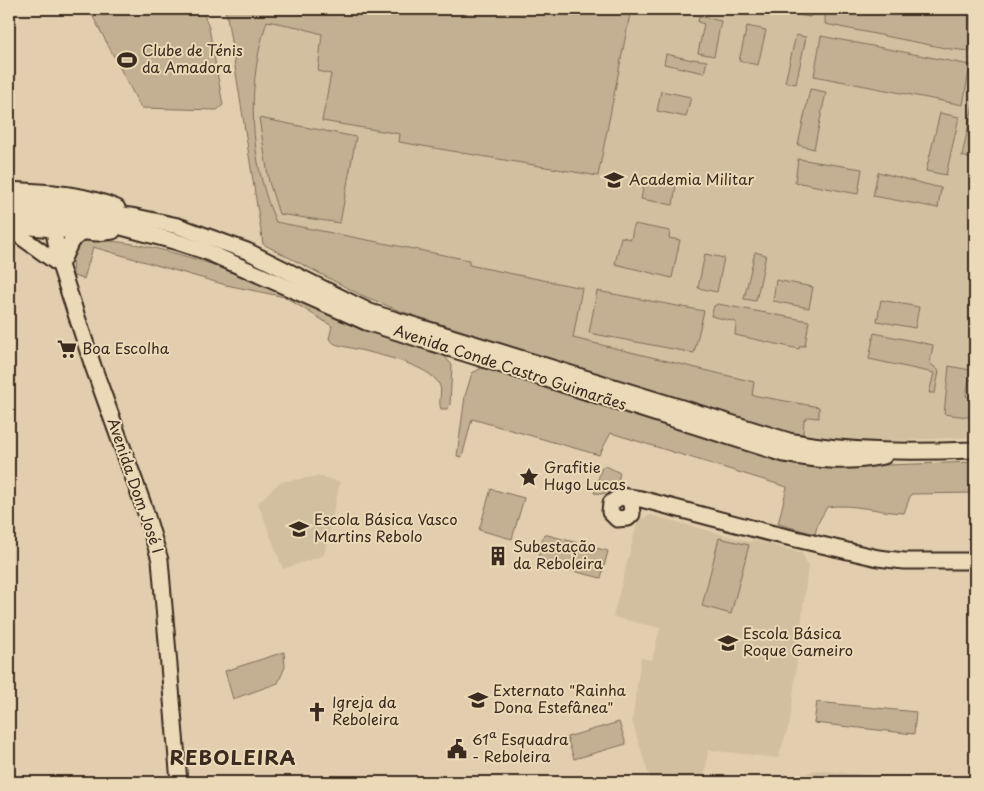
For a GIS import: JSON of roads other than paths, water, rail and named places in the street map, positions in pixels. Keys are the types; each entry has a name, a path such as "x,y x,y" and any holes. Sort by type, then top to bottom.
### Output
{"main road":[{"name":"Avenida Conde Castro Guimarães","path":"9,190 53,211 83,231 97,233 134,223"},
{"name":"Avenida Conde Castro Guimarães","path":"9,226 53,211 96,200 134,223 205,251 366,322 784,454 816,453 857,461 898,453 975,450"},
{"name":"Avenida Conde Castro Guimarães","path":"9,202 53,211 186,229 247,251 370,312 789,441 816,453"},
{"name":"Avenida Conde Castro Guimarães","path":"9,214 53,211"},
{"name":"Avenida Dom José I","path":"53,211 60,265 95,372 144,507 160,560 179,782"},
{"path":"9,226 60,265 71,241 83,231"},
{"path":"468,355 474,349 485,346"},
{"path":"673,509 647,507 622,520 617,519 610,512 613,499 624,497 653,502 673,509 878,558 904,561 975,561"},
{"path":"624,497 631,502 632,514"}],"place":[{"name":"Clube de Ténis da Amadora","path":"127,60"},
{"name":"Academia Militar","path":"614,180"},
{"name":"Boa Escolha","path":"67,349"},
{"name":"Grafitie Hugo Lucas","path":"529,477"},
{"name":"Escola Básica Vasco Martins Rebolo","path":"299,529"},
{"name":"Subestação da Reboleira","path":"498,556"},
{"name":"Escola Básica Roque Gameiro","path":"728,643"},
{"name":"Externato \"Rainha Dona Estefânea\"","path":"478,700"},
{"name":"Igreja da Reboleira","path":"317,712"},
{"name":"61ª Esquadra - Reboleira","path":"457,749"}],"district":[{"name":"REBOLEIRA","path":"233,758"}]}
